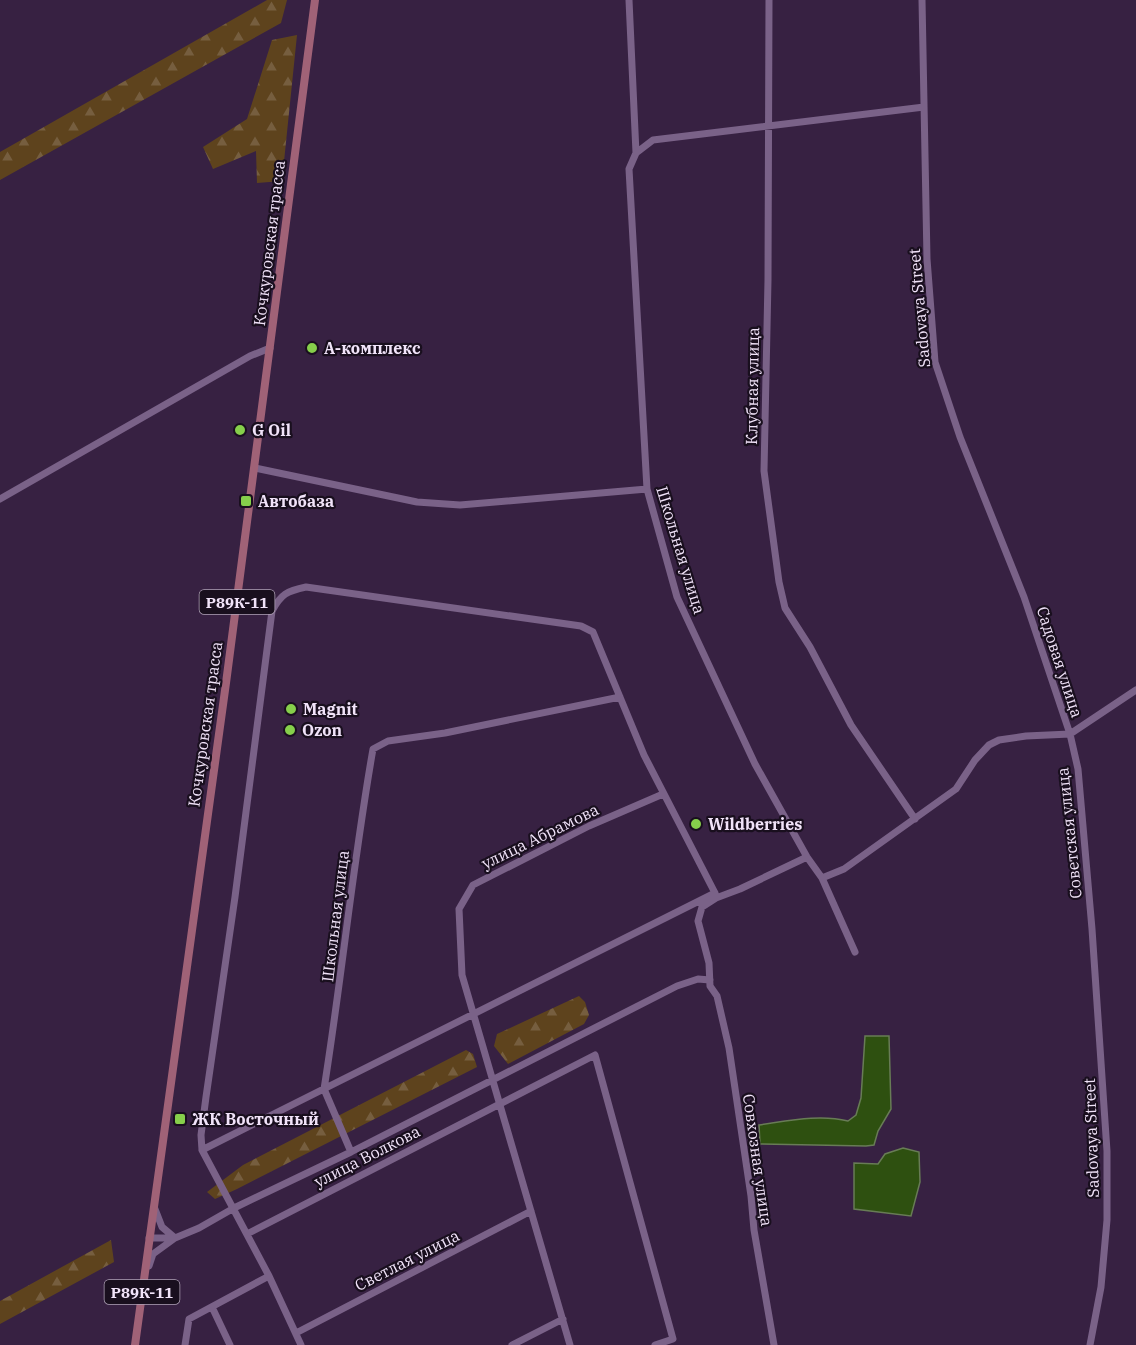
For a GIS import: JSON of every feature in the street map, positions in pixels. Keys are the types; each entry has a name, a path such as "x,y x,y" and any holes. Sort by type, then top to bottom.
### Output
{"main road":[{"name":"Кочкуровская трасса","path":"135,1345 255,468 315,0"}],"street":[{"name":"Школьная улица","path":"629,0 636,153 629,169 647,489 677,597 690,627 755,764 807,857 822,878 855,952"},
{"name":"Клубная улица","path":"769,0 764,471 779,582 785,608 810,647 851,725 915,819"},
{"name":"Sadovaya Street","path":"922,0 927,259 935,362 960,437 1024,597 1070,734 1079,781 1092,928 1107,1151 1107,1220 1101,1287 1090,1345"},
{"path":"636,153 653,140 924,107"},
{"path":"0,499 250,356 270,348"},
{"path":"255,468 417,502 460,505 647,489"},
{"path":"301,1345 269,1276 202,1150 201,1134 272,611 278,601 289,591 306,588 581,626 593,632 663,794 716,895"},
{"path":"822,878 844,869 956,789 975,760 989,745 999,740 1026,736 1070,734 1136,690"},
{"name":"Школьная улица","path":"324,1089 363,805 373,749 388,741 445,733 620,697"},
{"name":"улица Абрамова","path":"570,1345 462,975 459,909 473,885 589,826 663,794"},
{"path":"202,1150 474,1013 716,895 740,889 807,857"},
{"name":"Совхозная улица","path":"716,895 702,907 698,921 709,963 710,986 717,996 729,1048 752,1196 754,1230 774,1345"},
{"path":"141,1299 153,1254 175,1238 351,1152 677,986 698,979 710,980"},
{"path":"500,1103 595,1055 674,1339 655,1345"},
{"path":"324,1089 351,1152"},
{"name":"улица Волкова","path":"247,1234 500,1103"},
{"path":"154,1203 157,1218 162,1227 175,1238"},
{"name":"Светлая улица","path":"296,1333 531,1211"},
{"path":"149,1238 175,1238"},
{"path":"185,1345 189,1319 269,1276"},
{"path":"212,1307 230,1345"},
{"path":"512,1345 563,1319"}],"green space":[{"path":"267,0 287,0 281,23 0,180 0,152"},
{"path":"297,35 282,181 257,183 256,151 213,169 203,147 247,119 272,40"},
{"path":"579,996 585,1002 589,1015 584,1024 508,1064 494,1046 497,1034"},
{"path":"466,1050 473,1054 477,1067 237,1189 215,1199 207,1192 243,1165"},
{"path":"111,1240 114,1262 0,1324 0,1301"}],"shaded area":[{"path":"865,1036 889,1036 891,1109 878,1131 874,1145 760,1144 759,1125 815,1118 848,1121 856,1115 861,1098"},
{"path":"903,1148 919,1152 920,1182 911,1216 854,1209 854,1163 878,1164 885,1154"}],"place":[{"name":"А-комплекс","path":"312,348"},
{"name":"G Oil","path":"240,430"},
{"name":"Автобаза","path":"246,501"},
{"name":"Magnit","path":"291,709"},
{"name":"Ozon","path":"290,730"},
{"name":"Wildberries","path":"696,824"},
{"name":"ЖК Восточный","path":"180,1119"}]}
